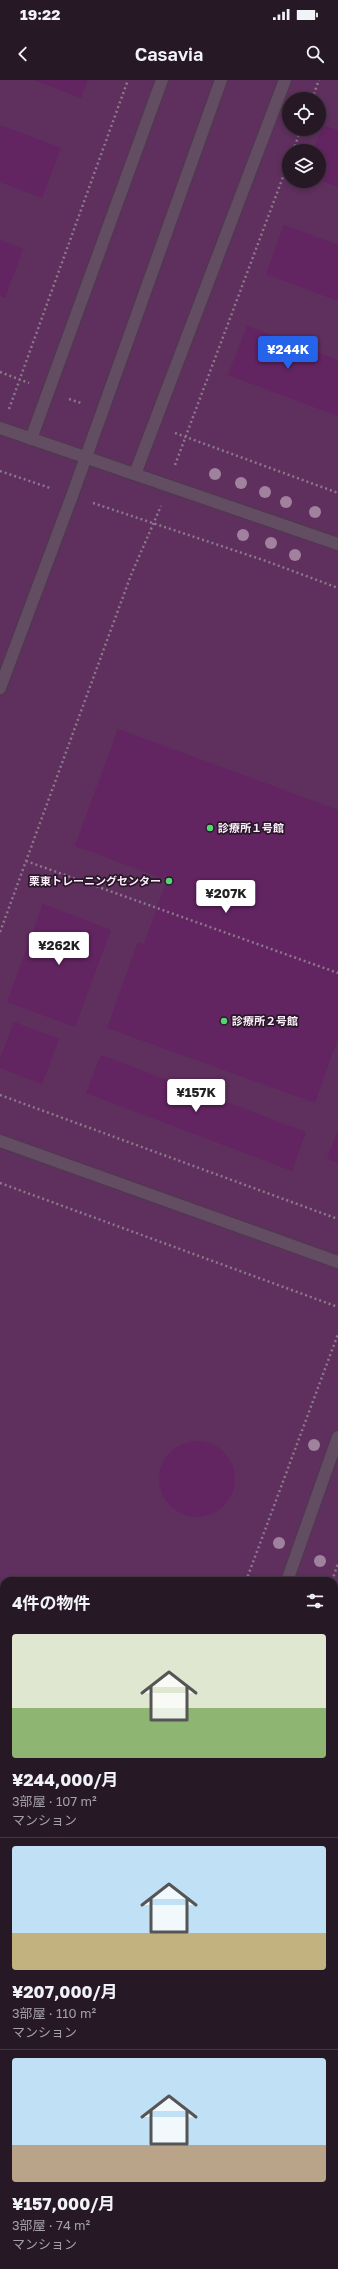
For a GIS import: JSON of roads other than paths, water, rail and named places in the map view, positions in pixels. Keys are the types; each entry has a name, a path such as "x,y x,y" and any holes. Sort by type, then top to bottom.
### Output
{"lane":[{"path":"31,440 162,80"},
{"path":"0,688 86,458 221,80"},
{"path":"134,474 285,80"},
{"path":"1,428 31,440 168,485 338,544"},
{"path":"0,1141 338,1262"},
{"path":"288,1577 338,1437"}],"place":[{"name":"診療所１号館","path":"210,828"},
{"name":"栗東トレーニングセンター","path":"169,881"},
{"name":"診療所２号館","path":"224,1021"}]}
